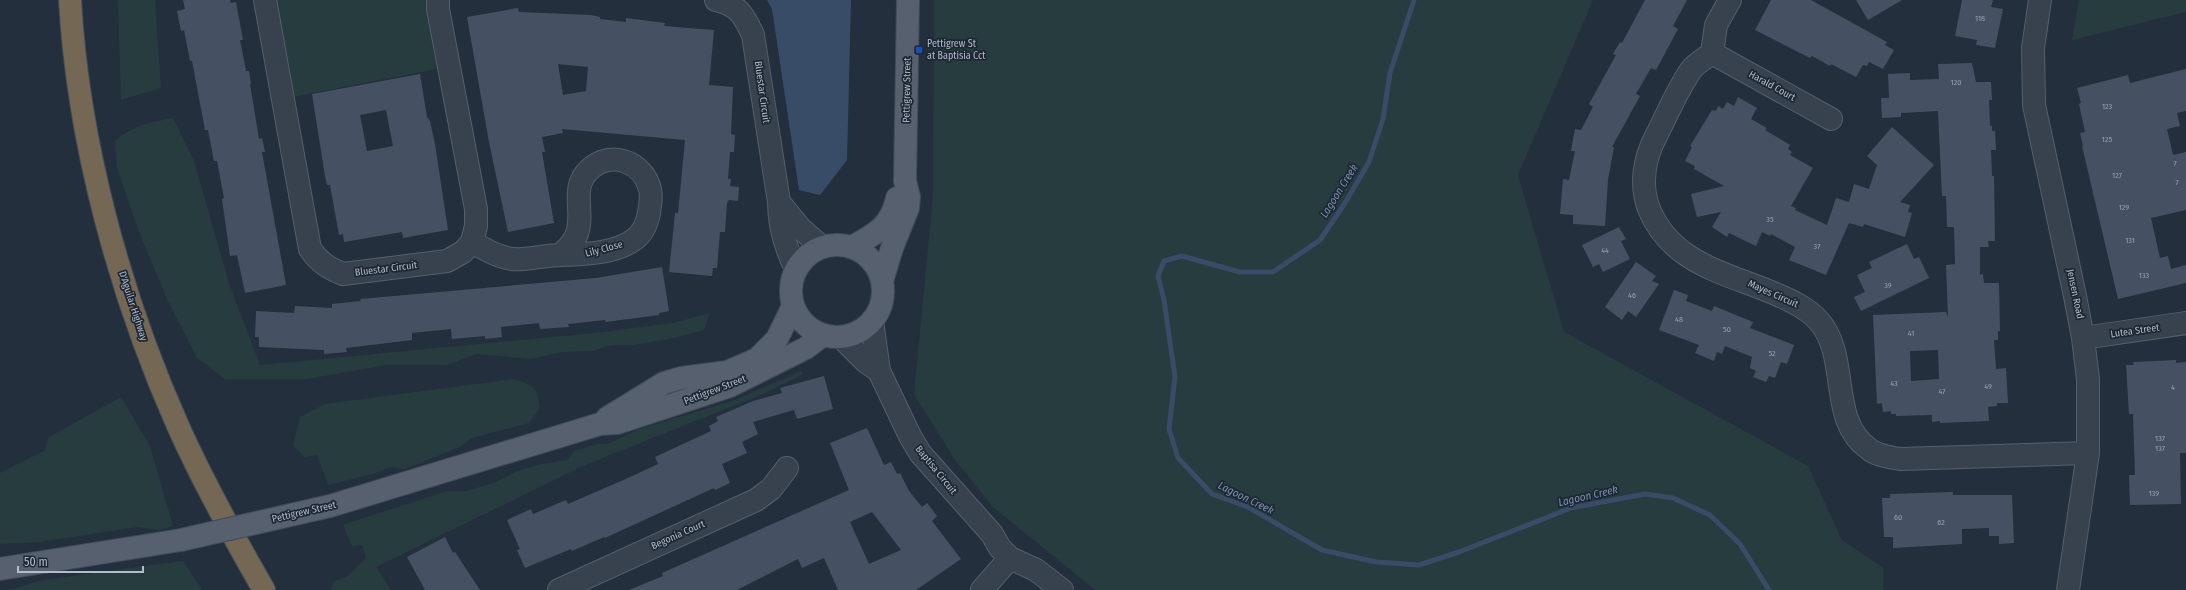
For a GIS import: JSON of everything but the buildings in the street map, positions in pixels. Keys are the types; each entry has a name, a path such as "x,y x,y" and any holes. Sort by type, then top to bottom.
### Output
{"highway":[{"name":"D'Aguilar Highway","path":"70,0 71,25 86,129 109,230 140,331 178,426 219,510 264,590"}],"main road":[{"name":"Pettigrew Street","path":"882,281 892,248 908,208 905,181 908,0"},
{"name":"Pettigrew Street","path":"852,247 872,236 888,221 895,208 898,194 905,181"},
{"path":"837,244 852,247 866,254 876,266 882,281 883,295 880,309 872,321 853,334 832,336 810,329 800,319 793,306 791,287 796,268 803,259 822,247 837,244"},
{"name":"Pettigrew Street","path":"600,424 613,413 664,383 680,378 727,372 743,367 757,359 777,339 793,306"},
{"name":"Pettigrew Street","path":"0,569 181,540 330,506 600,424 617,423 730,386 832,336"}],"street":[{"name":"Bluestar Circuit","path":"265,0 306,234 310,249 318,260 329,269 343,274 447,261 463,252 472,242"},
{"path":"438,0 476,209 476,226 472,242"},
{"name":"Bluestar Circuit","path":"716,0 729,3 739,11 753,35 779,202 779,221 788,251 796,268"},
{"path":"1712,52 1716,25 1730,0"},
{"name":"Jensen Road","path":"2040,0 2033,48 2034,105 2083,338 2088,379 2088,454 2068,590"},
{"name":"Harald Court","path":"1712,52 1831,119"},
{"name":"Mayes Circuit","path":"1712,52 1692,69 1649,149 1644,169 1644,186 1647,203 1655,222 1666,239 1683,254 1703,265 1788,300 1806,310 1818,320 1834,346 1843,402 1848,422 1858,438 1869,450 1884,456 1900,459 2088,454"},
{"name":"Lily Close","path":"472,242 506,258 521,260 561,254 577,255 614,248 634,240 642,231 648,217 650,190 646,178 639,169 619,159 608,160 589,170 582,180 578,191 579,224 577,235 572,243 561,254"},
{"path":"779,202 800,228 822,247"},
{"name":"Baptisa Circuit","path":"872,321 879,371 920,453 992,534 1000,548 1010,558 1036,570 1062,590"},
{"name":"Lutea Street","path":"2083,338 2186,323"},
{"name":"Baptisa Circuit","path":"832,336 879,371"},
{"name":"Begonia Court","path":"559,590 756,500 771,489 787,468"},
{"path":"982,590 1010,558"}],"green space":[{"path":"118,0 155,0 161,88 121,100"},
{"path":"277,0 426,0 437,69 292,97 277,10"},
{"path":"934,0 1593,0 1518,175 1564,332 1808,466 1842,540 1883,568 1883,590 1095,590 993,507 955,460 914,394 933,196"},
{"path":"2079,0 2186,0 2186,12 2072,40"},
{"path":"173,118 194,161 229,283 260,365 595,333 673,323 710,313 704,330 674,338 632,345 612,345 593,351 562,352 531,359 476,354 447,365 387,365 307,379 225,379 197,358 168,301 139,232 117,168 115,141 135,128 149,123"},
{"path":"801,371 803,374 763,394 585,465 376,567 391,590 331,590 333,582 348,576 366,558 362,545 352,546 343,525 447,491 466,491 494,483 517,471 541,464 568,460 574,451 596,444 607,444 640,429 735,400"},
{"path":"513,379 530,385 538,395 540,408 529,423 472,438 460,447 405,469 390,467 373,474 328,485 317,455 305,457 293,446 300,417 325,404"},
{"path":"121,397 150,446 173,526 159,530 138,527 39,542 0,544 0,473 44,451 49,437"},
{"path":"183,561 202,590 10,590 43,580"}],"water":[{"path":"767,0 851,0 847,160 820,195 799,190 772,9"}],"waterway":[{"name":"Lagoon Creek","path":"1414,0 1390,73 1383,119 1369,162 1345,203 1320,240 1273,272 1240,272 1182,256 1164,261 1158,276 1164,300 1175,377 1169,429 1178,458 1212,494 1248,507 1322,550 1376,562 1419,565 1459,552 1571,508 1645,494 1673,498 1710,515 1740,544 1769,590"}],"place":[{"name":"Pettigrew St at Baptisia Cct","path":"919,50"}]}
